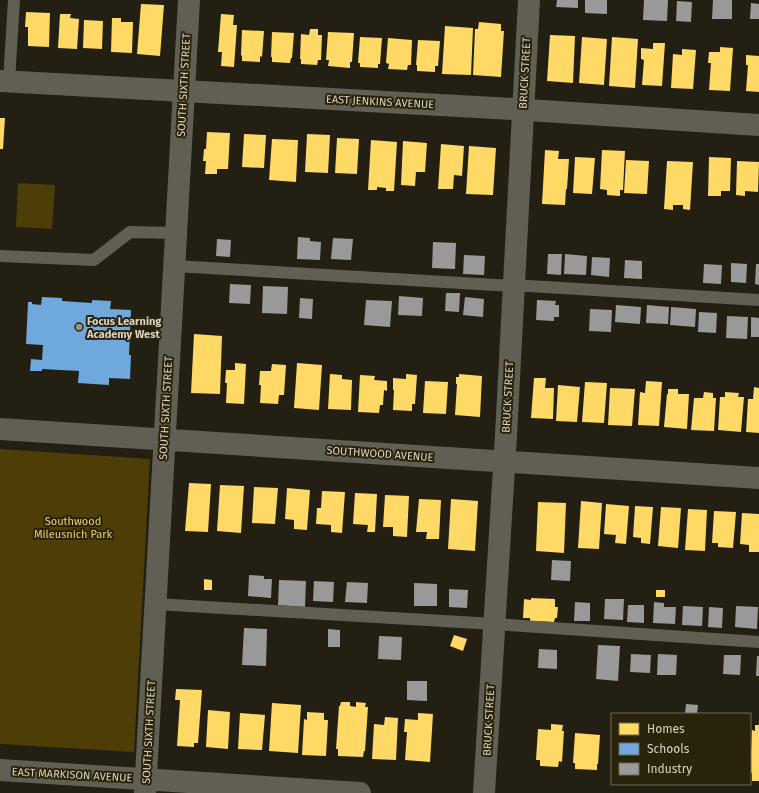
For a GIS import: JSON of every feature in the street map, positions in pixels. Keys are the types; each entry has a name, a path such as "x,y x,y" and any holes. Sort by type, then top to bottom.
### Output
{"street":[{"name":"SOUTH SIXTH STREET","path":"146,786 189,0"},
{"name":"BRUCK STREET","path":"484,793 514,286 529,0"},
{"name":"EAST JENKINS AVENUE","path":"5,81 523,110 759,125"},
{"name":"SOUTHWOOD AVENUE","path":"0,429 759,478"},
{"name":"EAST MARKISON AVENUE","path":"0,770 146,786 360,793"}],"lane":[{"path":"5,81 14,0"},
{"path":"0,266 0,256 94,260 130,232 175,234"},
{"path":"174,266 759,300"},
{"path":"156,604 494,624 759,642"}],"green space":[{"path":"18,183 55,185 52,229 16,227"},
{"name":"Southwood Mileusnich Park","path":"0,449 150,459 134,752 0,744"}],"building: Homes":[{"path":"141,4 164,5 160,56 137,54"},
{"path":"26,12 50,13 49,47 28,46 28,27 25,27"},
{"path":"60,14 71,14 70,18 79,19 77,49 58,48"},
{"path":"221,14 234,15 233,25 237,25 234,67 221,66 222,52 218,52"},
{"path":"112,18 121,18 121,22 133,22 132,53 111,52"},
{"path":"84,20 103,21 102,49 83,48"},
{"path":"479,22 501,24 501,31 504,31 501,77 473,75 475,29 478,29"},
{"path":"445,26 473,28 471,75 442,74"},
{"path":"310,29 318,29 318,35 322,35 321,60 318,60 317,65 301,64 300,59 301,34 309,35"},
{"path":"242,30 264,31 262,57 260,56 260,62 242,61"},
{"path":"272,32 294,33 292,58 290,63 272,62"},
{"path":"328,32 354,33 352,62 350,62 350,68 328,66 329,60 326,60"},
{"path":"550,35 575,36 573,83 547,81"},
{"path":"360,37 382,38 380,64 378,64 378,68 360,67 360,63 358,63"},
{"path":"582,37 607,39 604,85 579,83"},
{"path":"612,37 638,39 635,88 609,86"},
{"path":"388,38 412,40 411,65 408,65 407,70 388,69 389,64 386,63"},
{"path":"418,40 440,41 438,66 435,66 435,72 417,71"},
{"path":"653,43 665,43 662,86 642,85 644,60 641,59 641,48 653,49"},
{"path":"720,47 733,48 730,91 709,90 711,63 708,63 709,52 720,52"},
{"path":"682,49 696,50 693,89 671,88 673,54 682,55"},
{"path":"746,55 759,56 759,92 746,91 748,65 746,65"},
{"path":"0,118 5,118 3,149 0,149"},
{"path":"207,132 230,133 228,169 217,169 217,174 205,174 206,161 203,161 204,149 206,149"},
{"path":"244,134 266,135 264,168 242,167"},
{"path":"307,134 330,135 328,173 305,172"},
{"path":"337,138 359,139 357,174 335,173"},
{"path":"272,139 298,140 296,182 269,180"},
{"path":"371,140 397,142 394,191 386,191 386,188 377,187 377,190 368,190"},
{"path":"403,141 427,143 425,172 416,172 415,186 401,185"},
{"path":"441,144 464,146 462,176 454,175 453,189 438,189"},
{"path":"469,146 496,148 493,195 466,194"},
{"path":"545,150 559,151 558,159 569,159 565,205 542,204"},
{"path":"602,150 625,151 623,190 620,190 620,196 607,195 607,190 600,189"},
{"path":"575,157 595,158 592,194 573,193"},
{"path":"709,157 731,158 730,191 721,191 721,196 708,196"},
{"path":"626,160 649,161 647,194 624,193"},
{"path":"667,161 693,162 690,210 683,209 683,205 673,205 673,210 664,209"},
{"path":"737,161 759,162 758,192 745,191 745,196 736,195"},
{"path":"194,334 222,336 220,394 191,393"},
{"path":"235,363 246,364 244,404 226,403 226,370 235,370"},
{"path":"297,363 322,365 319,410 294,408"},
{"path":"272,364 286,365 284,395 279,395 278,404 260,403 260,371 271,371"},
{"path":"330,374 342,375 342,379 352,380 351,410 328,409"},
{"path":"406,374 417,375 415,404 412,404 412,411 393,410 393,378 406,379"},
{"path":"459,374 482,376 480,417 455,415 456,377 459,377"},
{"path":"360,375 375,376 374,380 387,381 387,391 384,390 383,405 380,405 379,413 358,412"},
{"path":"534,378 546,378 545,388 554,388 553,419 531,418"},
{"path":"425,381 448,382 446,414 423,413"},
{"path":"646,381 662,382 659,426 638,425 640,392 645,393"},
{"path":"585,382 607,383 604,423 582,422"},
{"path":"558,385 580,387 577,422 556,421"},
{"path":"754,387 759,388 759,433 746,432 748,399 753,399"},
{"path":"610,388 635,389 632,426 608,425"},
{"path":"668,389 678,389 678,394 689,394 687,429 664,427"},
{"path":"704,392 713,393 713,398 716,398 714,431 691,430 694,398 703,398"},
{"path":"725,392 739,393 738,397 744,397 741,432 718,430 720,397 725,397"},
{"path":"189,483 211,484 208,532 185,531"},
{"path":"220,485 244,486 241,533 217,531"},
{"path":"254,487 278,488 275,524 252,523"},
{"path":"287,488 310,490 307,530 294,529 294,520 285,519"},
{"path":"322,491 345,492 342,533 331,532 331,525 316,524 317,508 321,508"},
{"path":"355,493 377,494 375,532 367,532 368,525 353,524"},
{"path":"385,495 409,496 407,537 393,536 393,527 383,527"},
{"path":"419,499 441,500 439,539 426,539 427,532 416,532"},
{"path":"451,499 478,501 475,551 448,549"},
{"path":"581,501 602,503 599,549 578,548"},
{"path":"538,502 566,503 564,553 536,551"},
{"path":"606,504 629,506 626,544 615,543 616,535 604,534"},
{"path":"635,506 653,507 650,544 641,543 641,538 633,537"},
{"path":"661,507 681,508 678,548 658,546"},
{"path":"688,509 707,510 705,551 685,550"},
{"path":"714,511 736,512 733,548 718,547 718,543 712,543"},
{"path":"742,513 759,514 759,552 749,552 749,545 740,544"},
{"path":"204,579 212,580 212,590 204,590"},
{"path":"656,590 665,590 665,597 656,597"},
{"path":"531,598 555,599 555,607 558,607 557,618 555,618 554,622 530,621 530,618 523,618 524,599 531,600"},
{"path":"454,635 467,639 463,651 450,646"},
{"path":"176,689 202,690 198,743 194,743 194,747 177,746 180,700 175,700"},
{"path":"341,702 350,702 350,706 356,707 356,702 366,703 365,707 368,707 365,751 363,757 338,756 338,749 336,749 339,706"},
{"path":"272,703 301,705 298,753 269,751"},
{"path":"208,710 230,712 228,749 206,747"},
{"path":"307,712 324,713 324,720 328,720 326,756 302,755 304,719 307,720"},
{"path":"240,713 265,715 262,750 238,749"},
{"path":"418,713 433,714 430,762 405,760 407,732 404,732 405,719 418,720"},
{"path":"385,717 398,718 396,760 372,759 374,724 384,725"},
{"path":"551,724 563,725 562,731 564,731 562,762 559,761 558,767 540,766 540,760 536,760 538,729 551,730"},
{"path":"755,725 759,725 759,781 752,781 751,773 752,730 755,731"},
{"path":"575,733 600,735 597,770 575,769 575,763 573,763"}],"building: Schools":[{"name":"Focus Learning Academy West","path":"42,297 62,298 62,301 92,303 92,300 111,301 110,309 131,310 129,355 131,355 130,379 109,378 109,385 78,383 79,371 42,369 42,371 30,371 31,359 42,360 43,345 26,344 28,302 41,305"}],"building: Industry":[{"path":"557,0 578,0 578,8 556,7"},
{"path":"585,0 607,0 607,14 585,13"},
{"path":"644,0 668,0 667,21 643,20"},
{"path":"713,0 732,0 732,19 712,19"},
{"path":"677,1 692,2 691,22 676,21"},
{"path":"751,3 759,4 759,19 750,19"},
{"path":"298,237 310,238 310,241 321,242 320,260 297,259"},
{"path":"333,238 353,239 351,260 331,259"},
{"path":"217,239 231,240 230,257 216,256"},
{"path":"433,242 456,243 455,269 432,268"},
{"path":"548,254 562,254 561,275 547,274"},
{"path":"565,254 587,256 586,275 564,274"},
{"path":"464,255 485,256 484,275 463,274"},
{"path":"592,257 610,258 609,277 591,275"},
{"path":"625,260 642,261 642,279 624,278"},
{"path":"731,263 747,264 746,283 731,282"},
{"path":"704,264 722,265 721,284 703,283"},
{"path":"756,264 759,264 759,285 755,284"},
{"path":"230,284 251,285 250,304 229,303"},
{"path":"263,286 288,287 287,314 262,313"},
{"path":"446,293 460,293 459,312 445,311"},
{"path":"399,296 423,298 422,316 398,315"},
{"path":"465,297 484,299 483,317 463,315"},
{"path":"300,298 313,299 312,319 299,318"},
{"path":"366,300 392,301 390,327 364,325"},
{"path":"537,300 556,301 555,305 559,305 559,317 554,317 554,321 536,320"},
{"path":"616,305 641,307 640,324 615,322"},
{"path":"647,305 669,307 668,324 646,323"},
{"path":"671,307 696,309 695,327 670,325"},
{"path":"590,309 612,310 611,332 589,331"},
{"path":"699,312 717,313 716,333 698,332"},
{"path":"727,316 748,317 747,339 726,338"},
{"path":"751,317 759,318 759,337 751,337"},
{"path":"552,560 571,561 570,581 551,580"},
{"path":"249,575 264,576 264,579 272,579 271,598 248,596"},
{"path":"279,580 306,581 305,607 278,605"},
{"path":"314,581 334,582 333,602 313,601"},
{"path":"347,582 368,583 367,603 345,602"},
{"path":"414,583 437,584 437,606 414,606"},
{"path":"449,589 468,590 467,608 449,607"},
{"path":"605,599 624,599 623,620 604,619"},
{"path":"575,602 590,603 590,621 574,621"},
{"path":"654,602 664,603 664,607 676,607 675,624 653,623"},
{"path":"628,605 644,605 644,623 627,622"},
{"path":"683,606 703,607 702,626 682,625"},
{"path":"736,606 758,607 757,629 735,627"},
{"path":"709,607 723,608 722,628 708,627"},
{"path":"244,628 267,629 266,666 242,665"},
{"path":"328,629 340,630 340,647 328,647"},
{"path":"379,636 402,637 401,660 378,659"},
{"path":"598,645 620,646 618,681 596,679"},
{"path":"539,649 557,650 557,669 538,668"},
{"path":"631,654 651,655 650,673 630,672"},
{"path":"658,654 677,655 676,675 657,675"},
{"path":"724,655 741,655 740,675 723,674"},
{"path":"757,656 759,656 759,676 756,676"},
{"path":"407,681 427,681 427,701 407,700"},
{"path":"686,704 698,705 697,713 685,713"}],"place":[{"name":"Focus Learning Academy West","path":"79,327"}]}
